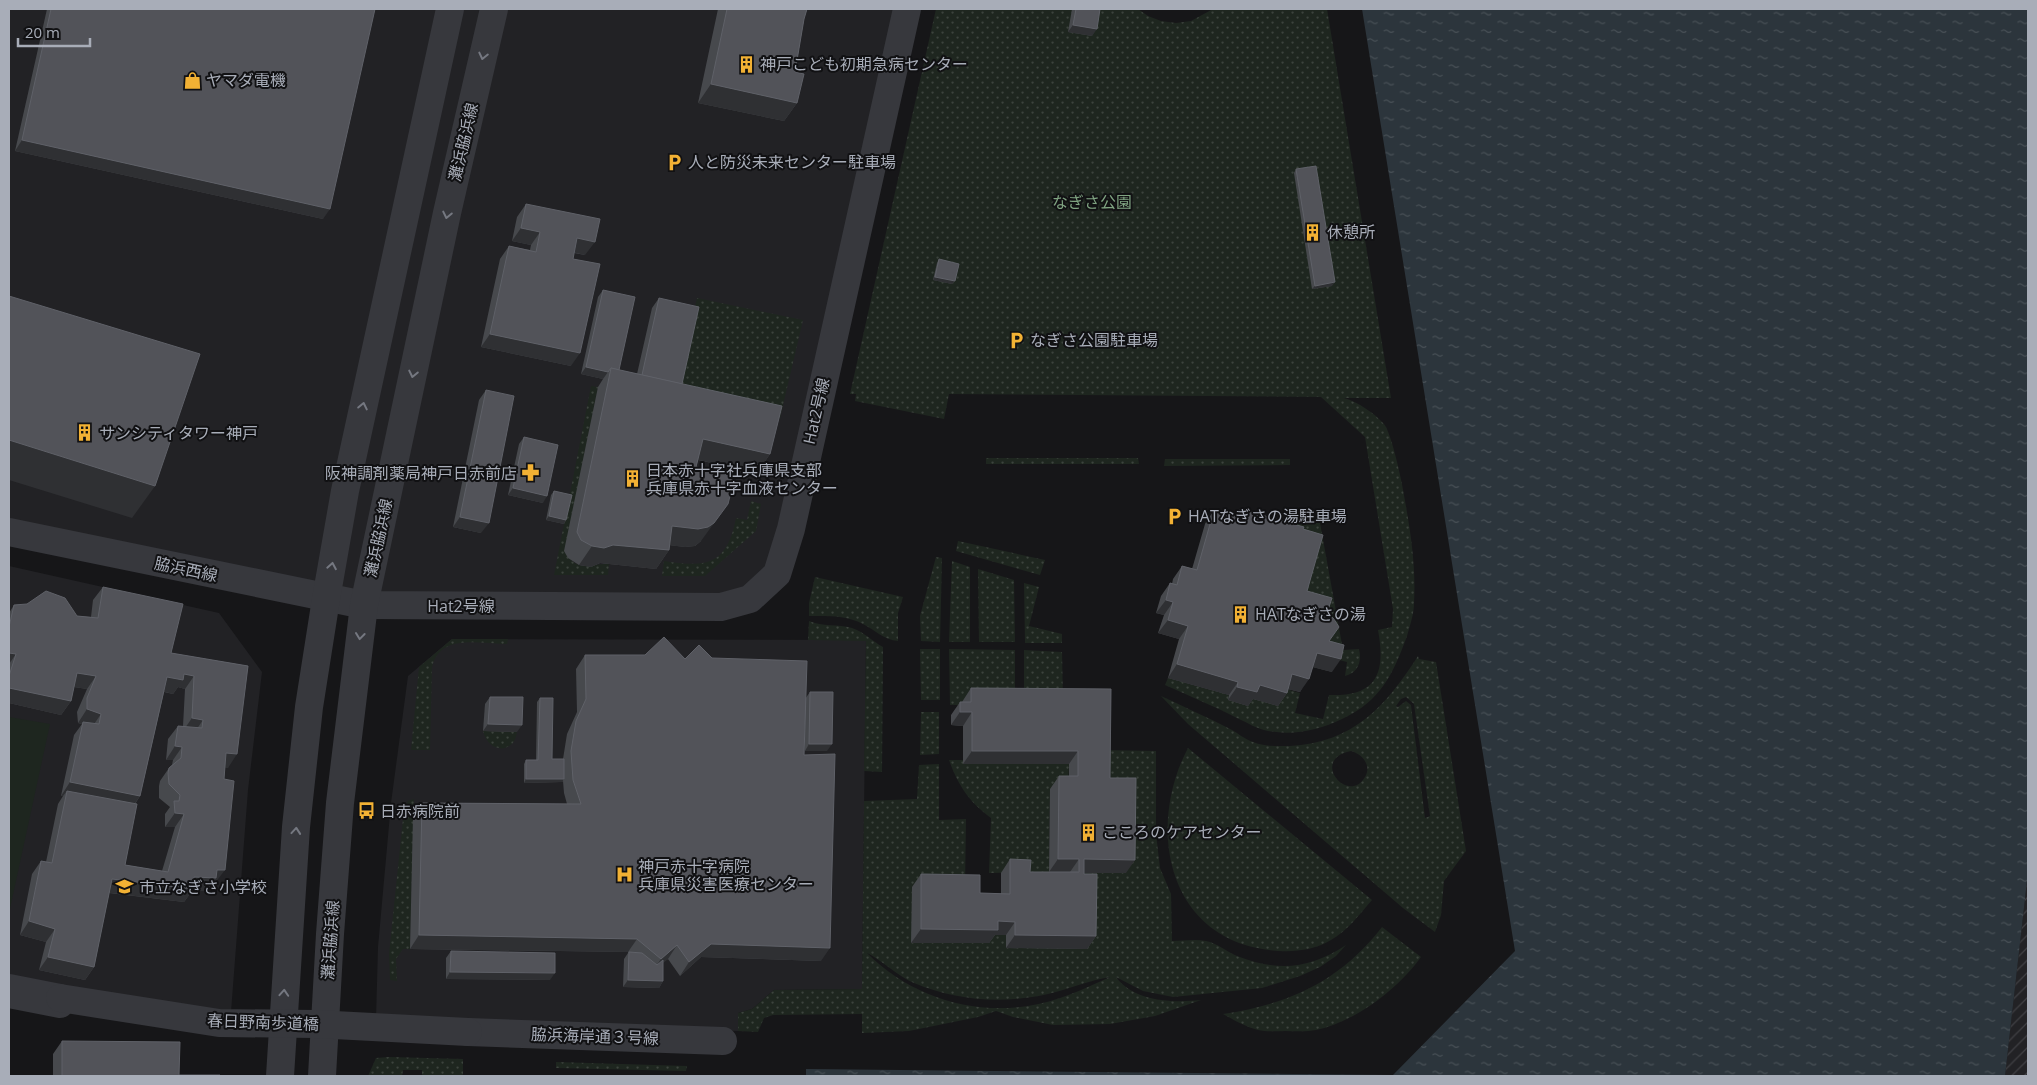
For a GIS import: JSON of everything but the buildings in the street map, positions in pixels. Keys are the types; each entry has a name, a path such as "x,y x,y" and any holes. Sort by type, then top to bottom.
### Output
{"street":[{"path":"280,1076 296,827 309,707 326,598 345,491 450,9"},
{"name":"灘浜脇浜線","path":"322,1076 340,803 364,605 447,213 494,9"},
{"name":"Hat2号線","path":"364,605 721,608 750,599 777,574 791,529 906,9"},
{"name":"脇浜西線","path":"9,532 364,605"},
{"path":"9,988 60,998 60,1004 9,994"},
{"name":"春日野南歩道橋","path":"60,998 219,1023 315,1024 468,1032"},
{"name":"脇浜海岸通３号線","path":"468,1032 723,1041"}],"shaded area":[{"path":"9,9 907,9 791,529 750,599 364,605 9,532"},
{"name":"市立なぎさ小学校","path":"9,566 219,613 262,672 248,790 231,1012 9,983"},
{"name":"神戸赤十字病院 兵庫県災害医療センター","path":"452,639 866,640 862,989 774,990 752,1009 738,1013 738,1031 376,1019 378,947 391,803 408,676"},
{"path":"2028,872 2028,1076 2005,1076"}],"green space":[{"name":"なぎさ公園","path":"936,9 1138,9 1148,16 1161,21 1176,23 1191,21 1213,9 1327,9 1391,398 1344,398 1355,402 1371,412 1384,424 1387,430 1397,461 1404,494 1414,564 1414,607 1407,636 1391,674 1384,685 1367,704 1355,712 1333,723 1315,729 1287,733 1278,732 1256,727 1165,685 1168,678 1229,695 1228,700 1250,698 1283,688 1300,693 1295,713 1323,719 1329,695 1345,695 1368,687 1379,670 1380,645 1378,630 1392,627 1393,609 1365,437 1321,397 949,394 944,419 855,401 856,394 850,394"},
{"path":"697,298 803,320 780,418 675,396"},
{"path":"591,386 598,387 565,551 574,563 579,565 609,564 608,575 554,575"},
{"path":"986,458 1138,458 1139,464 986,464"},
{"path":"1165,459 1290,459 1290,465 1164,466"},
{"path":"751,501 761,504 756,531 705,576 662,576 664,561 692,564 703,563 713,560 721,554 732,534 736,518 747,520"},
{"path":"1206,521 1320,523 1343,650 1359,649 1360,658 1356,670 1345,676 1347,662 1320,655 1205,524"},
{"path":"958,541 1045,560 1040,575 956,551"},
{"path":"936,557 942,558 940,642 921,641 920,616"},
{"path":"952,561 970,567 970,642 949,642"},
{"path":"978,569 1014,580 1015,642 979,642"},
{"path":"815,577 903,597 898,613 898,641 884,637 863,624 850,619 809,616 809,603"},
{"path":"1024,583 1039,587 1029,626 1062,634 1062,643 1025,643"},
{"path":"809,621 852,628 883,647 882,772 864,771 866,641 808,640"},
{"path":"452,639 508,639 507,644 473,642 452,645 443,649 436,657 432,668 430,750 411,750 419,667"},
{"path":"920,649 940,649 940,700 921,700"},
{"path":"949,649 1015,650 1015,702 962,701 962,705 950,705"},
{"path":"1024,650 1062,652 1063,702 1024,702"},
{"path":"1418,656 1419,659 1436,662 1466,851 1444,881 1441,915 1435,932 1403,908 1188,724 1161,696 1250,741 1258,744 1290,746 1332,738 1350,729 1366,719 1380,706","holes":["1406,697 1414,704 1430,816 1425,818 1411,705 1406,701 1398,707 1396,706 1401,699","1351,751 1362,757 1365,761 1367,773 1358,785 1350,786 1342,784 1332,770 1333,763 1339,756"]},
{"path":"921,712 939,712 939,754 920,755"},
{"path":"9,717 50,724 9,913"},
{"path":"483,731 517,732 511,745 501,748 490,744"},
{"path":"1188,748 1372,900 1343,932 1324,944 1309,949 1293,951 1269,950 1235,941 1207,924 1187,902 1174,874 1168,843 1169,811 1175,779"},
{"path":"1101,750 1156,751 1156,834 1160,868 1171,894 1172,941 1206,941 1237,956 1280,966 1293,966 1320,959 1346,945 1336,956 1320,967 1300,976 1262,988 1173,997 1143,991 1116,977 1133,992 1143,996 1167,1001 1201,1000 1155,1016 1110,1024 1053,1025 1013,1017 996,1011 978,1017 909,1031 862,1033 862,1014 773,1015 764,1018 758,1032 738,1031 738,1013 752,1009 774,990 862,989 864,801 917,799 919,765 939,764 939,820 966,819 965,888 989,935 1006,935 1006,948 1075,887 1101,791","holes":["867,953 914,983 947,994 980,999 997,1000 1031,997 1110,977 1070,994 1038,1004 1006,1008 983,1007 941,999 921,991 901,980"]},
{"path":"949,760 963,760 963,764 1069,764 1068,789 1050,789 1049,872 989,873 991,818 970,799 956,777"},
{"path":"414,799 410,949 403,949 396,959 397,981 390,980 389,954 404,809 408,801"},
{"path":"1382,927 1421,957 1388,992 1346,1020 1316,1030 1268,1031 1258,1030 1223,1014 1270,1004 1312,987 1331,976 1349,962"},
{"path":"376,1058 463,1059 463,1076 422,1076 422,1070 403,1070 402,1076 368,1076"},
{"path":"556,1062 687,1066 686,1071 556,1068"}],"water":[{"path":"1362,9 2028,9 2028,872 2005,1076 806,1076 806,1069 1393,1075 1515,951"}],"place":[{"name":"神戸こども初期急病センター","path":"746,64"},
{"name":"ヤマダ電機","path":"192,80"},
{"name":"人と防災未来センター駐車場","path":"674,162"},
{"name":"休憩所","path":"1313,232"},
{"name":"なぎさ公園駐車場","path":"1016,340"},
{"name":"サンシティタワー神戸","path":"85,433"},
{"name":"阪神調剤薬局神戸日赤前店","path":"531,473"},
{"name":"日本赤十字社兵庫県支部 兵庫県赤十字血液センター","path":"632,479"},
{"name":"HATなぎさの湯駐車場","path":"1174,516"},
{"name":"HATなぎさの湯","path":"1241,614"},
{"name":"日赤病院前","path":"366,811"},
{"name":"こころのケアセンター","path":"1088,832"},
{"name":"神戸赤十字病院 兵庫県災害医療センター","path":"624,875"},
{"name":"市立なぎさ小学校","path":"125,887"}]}
